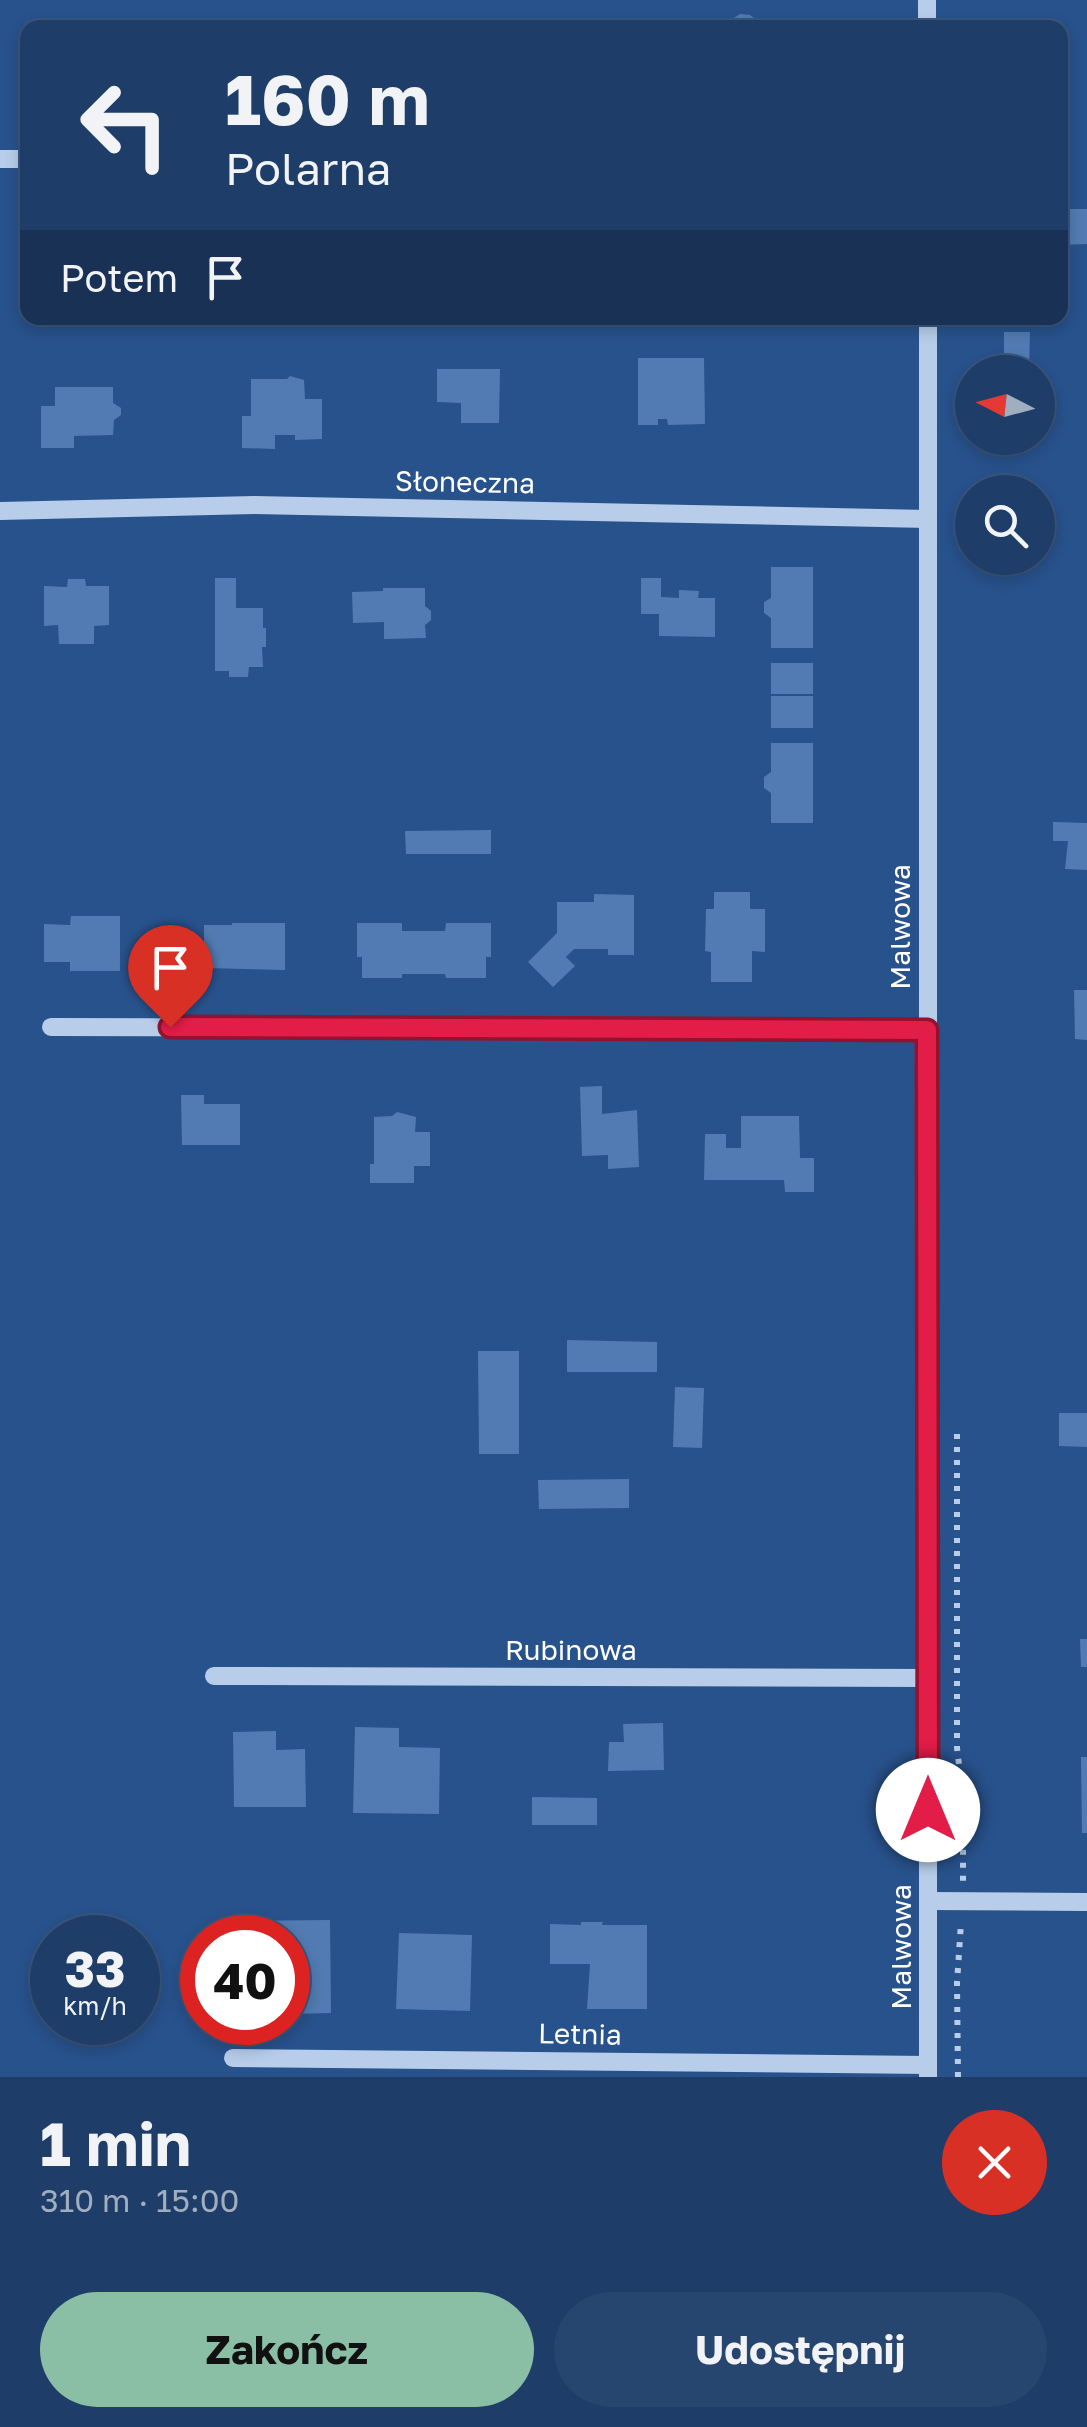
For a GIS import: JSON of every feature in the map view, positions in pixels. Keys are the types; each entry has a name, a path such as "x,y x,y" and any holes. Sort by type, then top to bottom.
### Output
{"street":[{"name":"Malwowa","path":"928,325 928,2071"},
{"name":"Słoneczna","path":"0,510 254,506 928,519"},
{"path":"51,1027 927,1030"},
{"name":"Rubinowa","path":"214,1676 928,1678"},
{"path":"929,1901 1087,1902"},
{"name":"Letnia","path":"232,2058 928,2071"}],"path":[{"path":"956,1417 957,1748 963,1800 958,2077"}],"building":[{"path":"740,14 771,20 718,20"},
{"path":"1068,209 1087,209 1087,244 1068,245"},
{"path":"1004,332 1030,332 1029,355 1004,355"},
{"path":"638,358 704,358 705,424 668,425 667,419 658,419 658,425 638,425"},
{"path":"437,369 500,369 499,423 461,423 461,403 437,402"},
{"path":"290,376 304,380 305,399 322,399 322,439 295,440 295,435 275,435 275,449 242,448 242,416 251,416 251,379"},
{"path":"55,387 113,387 113,403 121,408 121,415 114,420 113,435 74,436 74,448 41,448 41,406 55,406"},
{"path":"771,567 813,567 813,648 771,648 771,618 764,613 764,602 771,598"},
{"path":"215,578 236,578 236,608 263,608 263,667 249,667 248,677 229,677 229,671 215,671"},
{"path":"641,578 661,578 661,597 679,598 679,590 699,591 698,598 715,598 715,637 659,636 659,614 641,614"},
{"path":"68,579 85,579 86,586 109,586 109,625 94,626 94,644 59,644 58,625 44,626 44,586 67,587"},
{"path":"425,588 425,606 431,611 431,620 425,625 426,638 384,639 384,622 353,623 352,592"},
{"path":"771,663 813,663 813,694 771,694"},
{"path":"771,696 813,696 813,728 771,728"},
{"path":"771,743 813,743 813,823 771,823 771,793 764,788 764,777 771,772"},
{"path":"1053,822 1087,823 1087,870 1065,869 1068,841 1053,841"},
{"path":"491,830 491,854 406,854 405,831"},
{"path":"714,892 750,892 750,909 765,909 765,952 752,951 752,982 711,982 711,952 705,951 706,909 714,909"},
{"path":"594,894 634,895 634,955 608,955 608,949 574,949 566,957 575,966 553,987 528,962 557,933 557,902 594,902"},
{"path":"71,916 120,916 120,971 70,971 70,962 44,962 44,924 70,925"},
{"path":"285,923 285,970 204,968 204,925"},
{"path":"357,923 402,923 402,931 445,931 446,923 491,923 491,957 486,957 486,978 402,974 402,978 362,978 362,957 357,957"},
{"path":"1074,990 1087,990 1087,1040 1075,1039"},
{"path":"602,1086 602,1114 637,1110 639,1167 608,1169 608,1155 582,1156 580,1087"},
{"path":"181,1095 204,1095 204,1104 240,1104 240,1145 182,1145"},
{"path":"397,1112 416,1117 415,1132 430,1132 430,1166 414,1166 414,1183 370,1183 374,1117"},
{"path":"741,1116 799,1116 800,1158 814,1158 814,1192 785,1192 784,1180 704,1180 705,1134 726,1134 726,1148 741,1148"},
{"path":"567,1340 657,1342 657,1372 567,1372"},
{"path":"478,1351 519,1351 519,1454 479,1454"},
{"path":"675,1387 704,1388 702,1448 673,1447"},
{"path":"1059,1413 1087,1413 1087,1447 1059,1446"},
{"path":"629,1479 629,1508 539,1509 538,1480"},
{"path":"1080,1639 1087,1639 1087,1667 1081,1667"},
{"path":"663,1723 664,1770 608,1771 609,1742 624,1742 623,1724"},
{"path":"355,1727 399,1728 399,1747 440,1748 439,1814 353,1813"},
{"path":"276,1731 276,1750 305,1749 306,1807 234,1807 233,1732"},
{"path":"1081,1757 1087,1757 1087,1833 1082,1833"},
{"path":"532,1797 597,1798 597,1825 532,1825"},
{"path":"310,1920 330,1920 331,2013 310,2013"},
{"path":"550,1924 647,1925 647,2009 587,2009 590,1964 550,1964"},
{"path":"399,1933 472,1935 470,2011 396,2009"}],"route":[{"path":"170,1027 927,1030 928,1810"}]}
